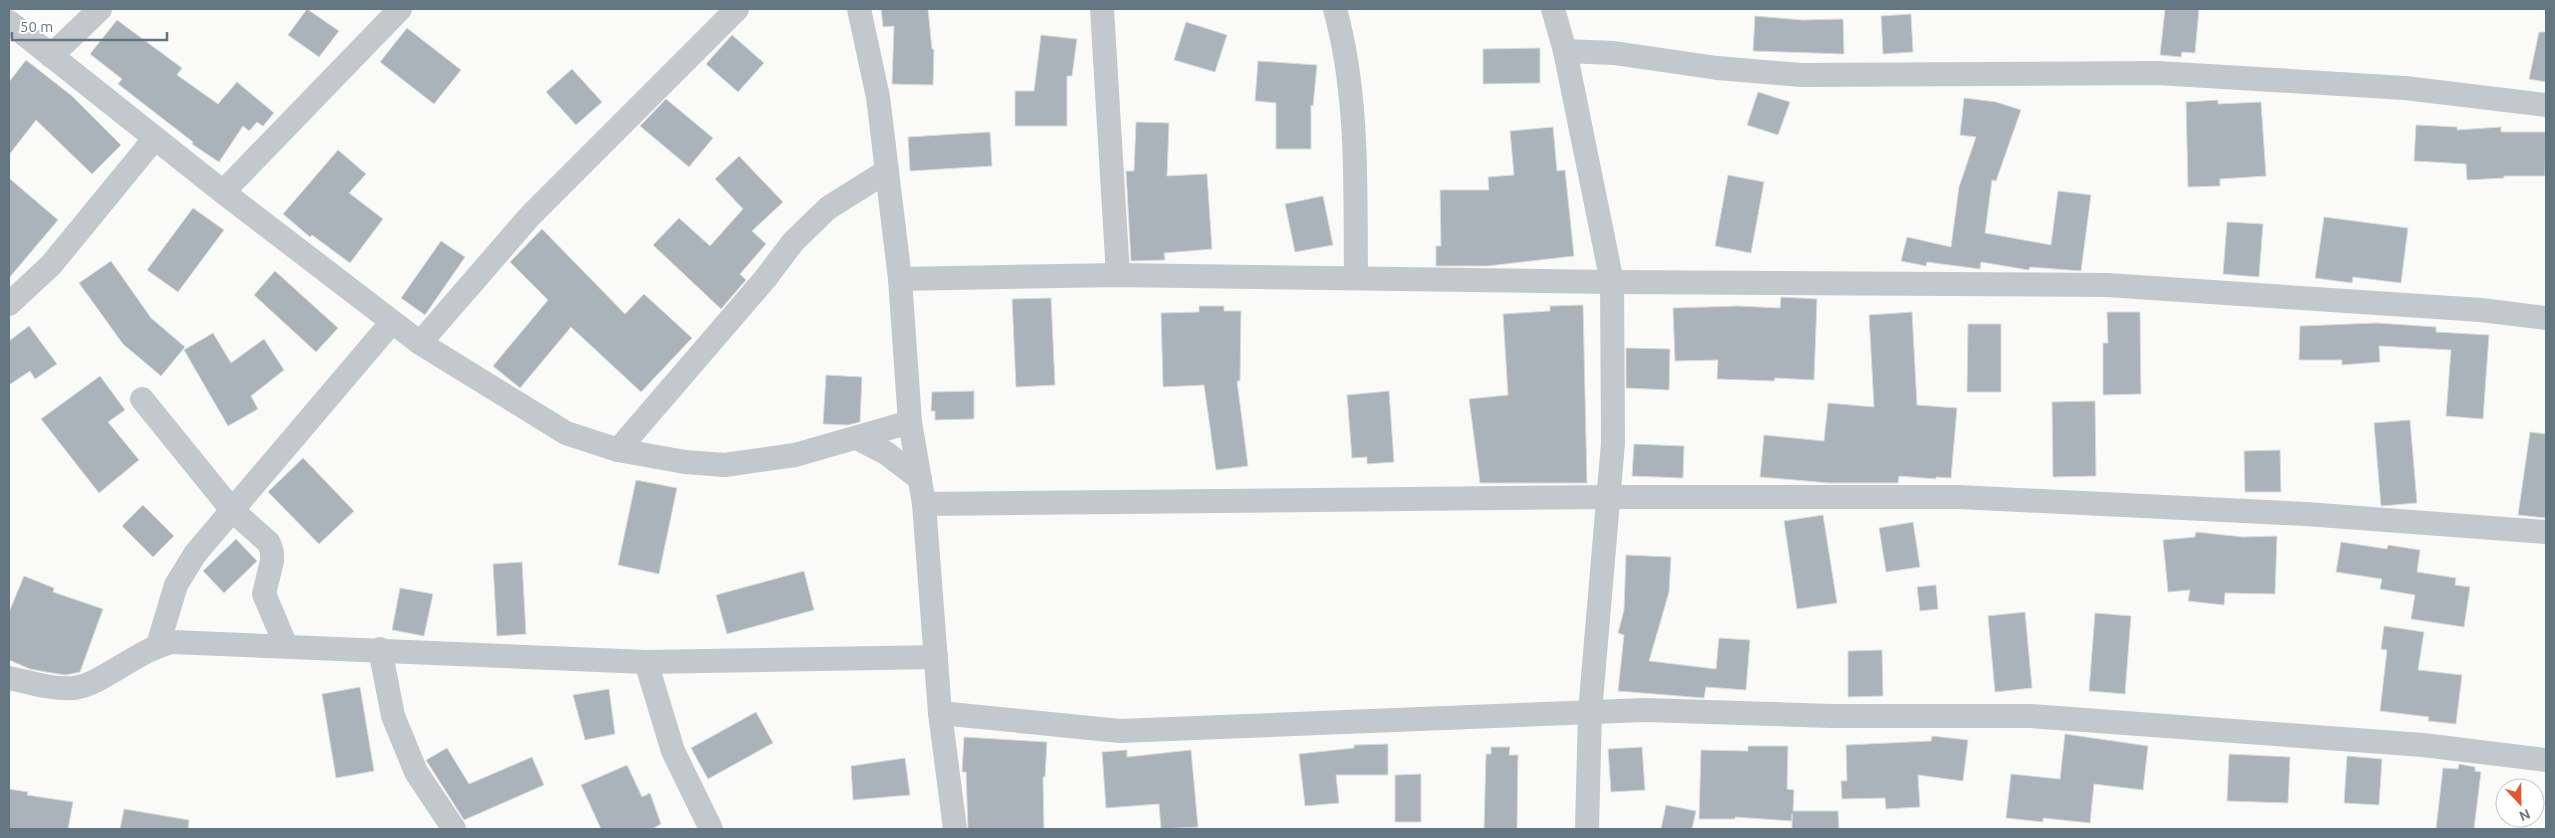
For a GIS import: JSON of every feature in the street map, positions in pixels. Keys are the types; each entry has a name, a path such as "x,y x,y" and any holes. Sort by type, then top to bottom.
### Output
{"street":[{"path":"51,56 100,9"},
{"path":"224,192 400,9"},
{"path":"420,343 530,216 737,9"},
{"path":"860,9 878,98 900,279 910,422 924,504 940,712 955,829"},
{"path":"1102,9 1118,275"},
{"path":"1335,9 1343,39 1353,118 1356,278"},
{"path":"1553,9 1565,51 1612,282 1613,442 1610,497 1590,712 1587,829"},
{"path":"9,22 154,138 420,343 566,433 618,450 685,462 725,465 795,455 910,422"},
{"path":"1565,51 1614,53 1717,68 1801,75 2158,73 2405,88 2546,105"},
{"path":"9,304 52,265 154,138"},
{"path":"618,450 766,279 793,242 828,208 887,170"},
{"path":"900,279 1118,275 1612,282 2107,285 2480,310 2546,318"},
{"path":"158,645 176,585 194,554 392,322"},
{"path":"142,399 232,510 269,543 272,552 264,594 286,646"},
{"path":"857,438 886,454 920,479"},
{"path":"924,504 1610,497 1959,497 2306,514 2546,532"},
{"path":"9,678 62,688 74,688 158,645 172,642 380,649 646,662 936,658"},
{"path":"380,649 393,716 416,772 454,829"},
{"path":"646,662 673,751 711,829"},
{"path":"940,712 1120,731 1645,710 1832,716 2030,716 2404,744 2546,760"}],"building":[{"path":"307,9 339,31 319,57 288,35"},
{"path":"881,9 928,9 932,49 934,49 933,85 892,84 894,26 883,27"},
{"path":"2165,9 2199,9 2195,53 2182,52 2181,57 2160,55"},
{"path":"1911,14 1913,52 1883,54 1881,16"},
{"path":"1755,16 1803,20 1843,19 1844,54 1753,51"},
{"path":"117,20 182,68 177,75 218,104 237,82 274,113 263,126 257,122 249,131 243,126 219,162 192,144 193,142 118,84 122,79 90,54"},
{"path":"1186,22 1227,35 1215,72 1174,60"},
{"path":"407,28 461,70 434,104 380,62"},
{"path":"2539,32 2546,32 2546,82 2529,79"},
{"path":"732,35 764,63 738,92 706,64"},
{"path":"1041,35 1077,39 1072,76 1067,76 1067,126 1015,126 1015,91 1034,91"},
{"path":"1540,48 1540,83 1483,84 1483,49"},
{"path":"26,60 72,96 121,145 92,174 36,120 9,155 9,82"},
{"path":"1258,61 1317,65 1313,106 1311,105 1311,149 1276,149 1276,103 1255,101"},
{"path":"572,69 602,102 576,125 546,92"},
{"path":"1758,92 1790,102 1778,135 1747,125"},
{"path":"1964,98 1996,102 2021,110 1996,181 1992,180 1985,233 2051,245 2058,191 2091,195 2081,271 2030,267 2029,270 1981,262 1980,269 1927,262 1926,266 1901,261 1907,237 1951,247 1959,187 1976,137 1960,135"},
{"path":"666,99 713,138 689,167 640,126"},
{"path":"2218,100 2218,104 2261,102 2266,176 2220,179 2220,186 2188,187 2186,102"},
{"path":"1136,122 1169,123 1167,176 1207,174 1212,249 1164,253 1165,260 1131,261 1126,171 1134,171"},
{"path":"2416,125 2457,127 2457,130 2501,127 2501,132 2546,132 2545,176 2504,176 2504,178 2467,180 2466,164 2414,161"},
{"path":"1553,127 1557,171 1565,170 1574,256 1488,266 1436,266 1436,246 1441,246 1440,190 1489,190 1488,177 1514,175 1510,131"},
{"path":"990,132 992,166 910,171 908,137"},
{"path":"338,150 366,174 349,193 383,219 350,263 312,235 310,237 283,214"},
{"path":"739,156 783,202 752,231 766,244 740,274 746,280 721,309 653,245 679,218 710,246 743,209 715,179"},
{"path":"1728,175 1764,182 1751,253 1715,246"},
{"path":"9,178 58,220 9,278"},
{"path":"1323,196 1333,245 1295,252 1285,204"},
{"path":"193,208 224,230 178,292 147,270"},
{"path":"2324,217 2408,228 2401,283 2353,277 2352,283 2315,278"},
{"path":"2227,222 2263,224 2259,277 2223,274"},
{"path":"542,229 625,314 644,294 692,338 641,392 571,327 520,388 493,366 548,300 510,262"},
{"path":"441,241 465,257 425,315 401,298"},
{"path":"111,261 151,318 185,347 161,376 123,344 79,283"},
{"path":"275,271 338,328 316,352 254,295"},
{"path":"1781,297 1817,299 1814,380 1775,378 1774,381 1717,379 1718,360 1675,361 1673,308 1738,306 1780,308"},
{"path":"1051,298 1055,385 1016,387 1012,299"},
{"path":"1583,305 1587,483 1480,483 1469,399 1508,395 1503,314 1550,311 1550,306"},
{"path":"1199,306 1224,306 1224,311 1241,311 1240,381 1237,381 1248,466 1216,470 1204,385 1163,387 1161,313 1199,312"},
{"path":"1912,312 1917,405 1957,408 1951,478 1936,477 1936,479 1899,476 1898,483 1829,483 1760,477 1764,435 1824,441 1828,403 1874,407 1869,315"},
{"path":"2107,312 2140,312 2141,394 2103,395 2103,343 2108,343"},
{"path":"2377,323 2436,327 2436,332 2489,335 2483,419 2446,416 2451,350 2379,346 2380,362 2342,365 2342,360 2299,360 2300,326"},
{"path":"1968,324 2001,324 2001,392 1967,392"},
{"path":"29,326 57,364 35,379 30,371 9,385 9,341"},
{"path":"213,333 231,363 264,339 284,370 251,396 258,409 228,426 184,350"},
{"path":"1626,348 1670,349 1669,390 1626,388"},
{"path":"826,375 862,377 860,422 848,425 823,424"},
{"path":"100,376 125,410 108,422 139,460 99,493 41,419"},
{"path":"974,391 974,419 935,420 935,411 931,411 932,392"},
{"path":"1389,391 1394,462 1367,464 1367,457 1352,458 1347,395"},
{"path":"2095,401 2096,476 2053,477 2052,402"},
{"path":"2410,420 2417,503 2381,506 2374,423"},
{"path":"2530,432 2546,434 2546,518 2518,515"},
{"path":"1634,444 1684,446 1683,478 1632,476"},
{"path":"2280,450 2281,492 2245,492 2244,451"},
{"path":"303,458 354,511 319,544 268,492"},
{"path":"636,480 677,488 659,574 618,565"},
{"path":"143,505 174,536 153,557 122,526"},
{"path":"1823,515 1837,603 1797,609 1784,521"},
{"path":"1913,522 1920,567 1886,572 1879,528"},
{"path":"2196,532 2243,537 2277,536 2275,594 2225,593 2224,605 2188,601 2190,590 2168,592 2163,540 2195,537"},
{"path":"236,539 257,561 224,593 203,571"},
{"path":"2341,542 2387,549 2388,545 2420,550 2417,572 2456,578 2455,585 2470,587 2464,627 2411,619 2415,595 2380,589 2382,579 2336,572"},
{"path":"1626,555 1671,557 1669,592 1649,661 1716,669 1719,638 1750,640 1746,690 1706,687 1704,698 1618,691 1624,635 1618,633 1624,610"},
{"path":"522,562 526,634 497,636 493,564"},
{"path":"804,571 814,610 727,634 716,595"},
{"path":"24,576 54,588 53,592 103,609 80,672 66,675 52,673 30,669 9,660 9,612"},
{"path":"1936,585 1938,609 1920,611 1917,587"},
{"path":"400,588 433,594 424,636 392,630"},
{"path":"2025,612 2032,688 1995,692 1988,616"},
{"path":"2095,613 2131,616 2125,694 2089,691"},
{"path":"2384,626 2424,632 2418,670 2462,675 2456,724 2428,721 2429,717 2380,711 2387,650 2381,649"},
{"path":"1882,650 1883,696 1848,697 1848,651"},
{"path":"360,687 374,771 336,778 322,694"},
{"path":"609,689 615,734 585,740 573,695"},
{"path":"756,712 773,743 708,779 691,748"},
{"path":"2065,734 2148,746 2143,790 2094,784 2090,823 2043,818 2043,822 2006,818 2011,774 2060,779"},
{"path":"1932,736 1968,740 1963,781 1918,775 1920,807 1886,809 1885,798 1842,799 1841,781 1847,781 1846,745 1931,741"},
{"path":"964,737 1047,742 1045,777 1043,777 1044,829 968,829 966,772 962,772"},
{"path":"1388,744 1388,775 1336,775 1339,803 1305,806 1299,754 1354,748 1354,745"},
{"path":"1748,746 1788,746 1787,789 1794,790 1793,811 1838,811 1839,829 1792,829 1792,821 1735,817 1735,819 1699,819 1701,750 1748,751"},
{"path":"1491,747 1510,747 1509,755 1518,755 1517,829 1484,829 1486,754 1491,754"},
{"path":"1642,747 1645,790 1611,792 1608,749"},
{"path":"447,748 469,784 532,757 544,785 464,820 426,760"},
{"path":"1127,750 1127,757 1191,750 1198,827 1161,829 1159,804 1106,808 1102,752"},
{"path":"2229,754 2290,757 2288,803 2227,801"},
{"path":"2347,756 2382,759 2379,805 2344,803"},
{"path":"905,758 910,795 853,800 851,766"},
{"path":"2459,764 2475,767 2475,771 2481,772 2474,829 2436,829 2443,768 2458,769"},
{"path":"627,765 642,797 650,793 661,824 652,829 601,829 581,785"},
{"path":"1421,774 1421,822 1395,822 1395,775"},
{"path":"9,789 28,792 27,795 73,802 68,829 9,829"},
{"path":"1666,805 1696,811 1692,829 1661,829"},
{"path":"124,809 189,820 188,829 120,829"}]}
